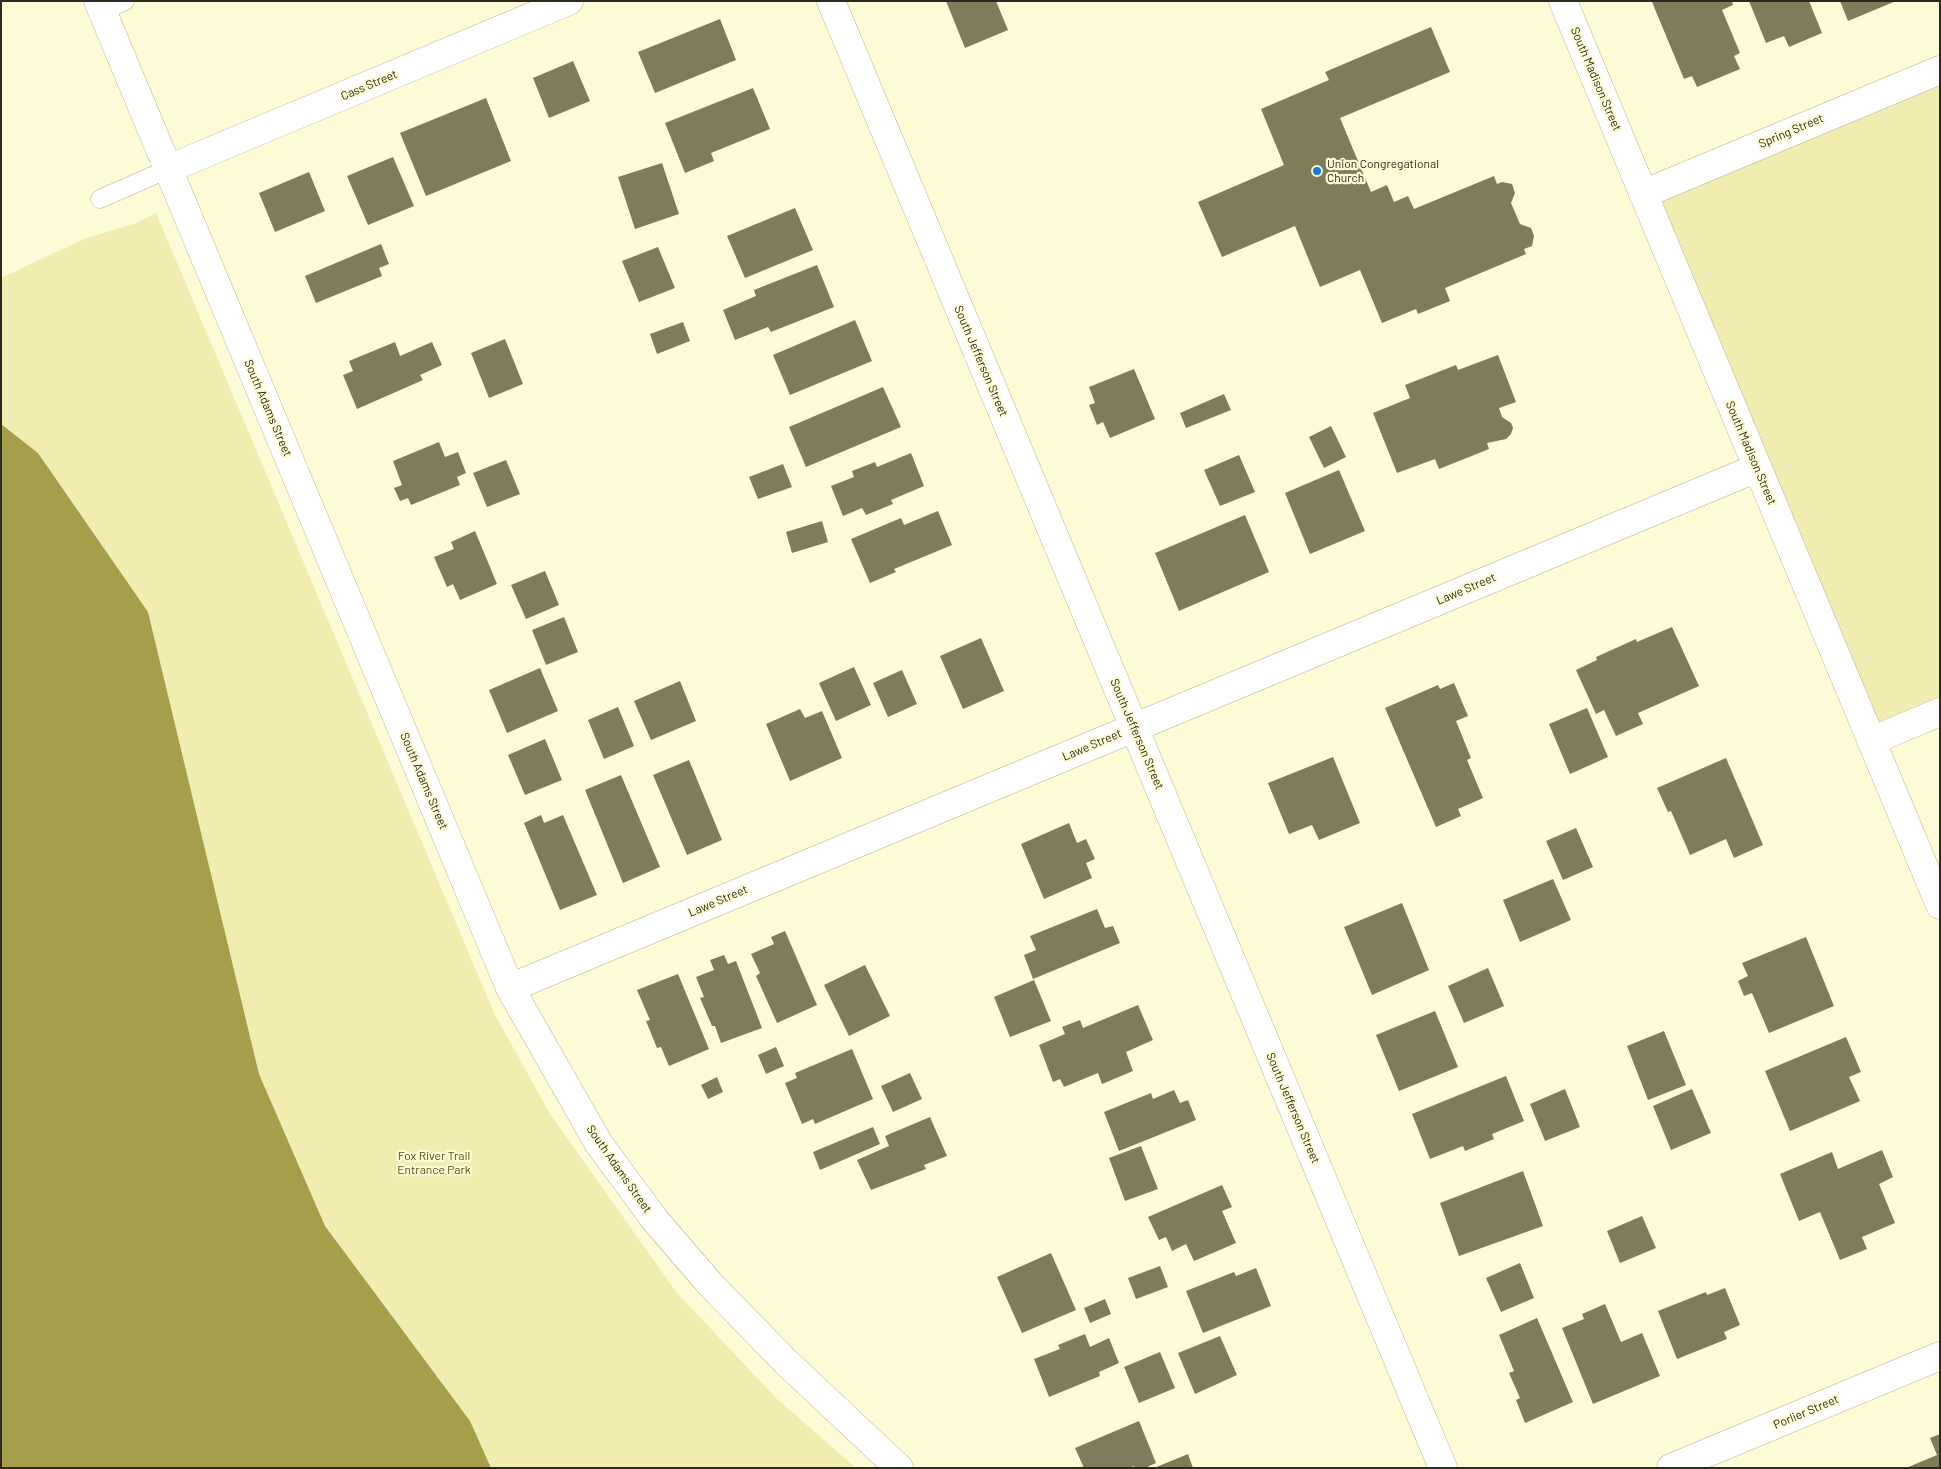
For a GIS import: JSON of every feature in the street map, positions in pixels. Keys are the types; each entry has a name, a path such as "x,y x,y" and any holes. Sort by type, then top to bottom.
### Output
{"street":[{"name":"Cass Street","path":"168,169 530,9 569,1"},
{"name":"South Jefferson Street","path":"832,1 1443,1468"},
{"name":"South Madison Street","path":"1563,1 1940,905"},
{"name":"South Adams Street","path":"108,4 168,169 510,988 599,1144 655,1220 710,1284 785,1361 899,1468"},
{"name":"Spring Street","path":"1643,194 1940,70"},
{"name":"Lawe Street","path":"510,988 1757,468"},
{"path":"1871,741 1940,712"},
{"name":"Porlier Street","path":"1672,1468 1940,1356"}],"lane":[{"path":"100,199 168,169"}],"green space":[{"path":"1940,70 1940,712 1871,741 1643,194"},
{"name":"Fox River Trail Entrance Park","path":"156,213 494,1013 550,1114 677,1293 777,1399 856,1468 491,1468 469,1421 325,1226 259,1074 148,612 38,453 1,424 1,278 84,239 136,223"}],"shaded area":[{"path":"1,424 38,453 148,612 259,1074 325,1226 470,1421 491,1468 1,1468"}],"building":[{"path":"946,1 996,1 1008,30 965,48"},
{"path":"1732,1 1733,5 1722,10 1740,53 1734,56 1740,69 1697,87 1692,76 1684,79 1652,2"},
{"path":"1749,1 1809,1 1822,33 1789,47 1784,36 1766,43"},
{"path":"1840,1 1896,1 1848,21"},
{"path":"720,19 736,60 655,93 638,52"},
{"name":"Union Congregational Church","path":"1431,27 1450,72 1340,118 1371,192 1387,185 1394,202 1408,196 1414,209 1494,176 1497,184 1502,182 1512,184 1515,193 1511,203 1520,224 1531,228 1534,236 1532,246 1524,249 1526,254 1445,288 1450,301 1418,314 1416,309 1382,323 1360,270 1320,287 1295,226 1222,257 1198,202 1284,165 1261,109 1329,80 1325,72"},
{"path":"573,61 590,101 549,118 533,78"},
{"path":"753,88 770,129 711,153 714,161 685,173 665,123"},
{"path":"486,98 511,161 426,196 400,133"},
{"path":"393,157 414,206 368,225 347,176"},
{"path":"662,163 679,214 635,229 618,177"},
{"path":"309,172 325,211 275,232 259,193"},
{"path":"795,208 813,250 745,278 727,236"},
{"path":"381,244 389,264 379,268 382,276 316,303 305,276"},
{"path":"658,247 675,288 639,302 622,261"},
{"path":"817,265 834,307 771,332 768,327 735,340 723,310 756,296 754,290"},
{"path":"855,320 872,361 790,395 773,355"},
{"path":"683,322 690,341 657,354 650,334"},
{"path":"505,339 523,384 489,398 471,353"},
{"path":"395,342 400,356 432,342 442,365 420,375 423,380 357,409 343,375 353,371 349,361"},
{"path":"1498,355 1516,402 1499,408 1502,417 1511,423 1513,428 1511,434 1506,439 1487,443 1489,449 1439,469 1435,459 1397,473 1373,413 1410,398 1405,385 1456,365 1458,370"},
{"path":"1134,369 1155,419 1110,438 1103,422 1097,425 1089,405 1095,403 1089,387"},
{"path":"883,387 901,427 806,467 789,427"},
{"path":"1224,394 1231,410 1186,428 1180,413"},
{"path":"1331,426 1346,457 1324,468 1309,437"},
{"path":"439,442 445,457 458,452 466,473 457,477 460,485 411,505 408,498 400,501 394,488 402,485 393,461"},
{"path":"911,453 924,486 891,500 893,504 866,515 862,508 843,516 831,486 854,477 852,471 875,462 877,467"},
{"path":"1239,455 1255,492 1220,506 1204,470"},
{"path":"506,460 520,494 487,507 473,473"},
{"path":"783,464 792,487 758,499 749,477"},
{"path":"1339,470 1365,531 1310,554 1285,493"},
{"path":"938,511 952,545 894,569 896,572 870,583 851,539 901,518 904,525"},
{"path":"1245,515 1269,572 1179,611 1155,553"},
{"path":"822,521 828,542 792,553 786,532"},
{"path":"475,531 497,584 460,600 453,584 447,587 434,557 454,549 451,542"},
{"path":"545,571 559,605 526,619 511,585"},
{"path":"564,617 578,652 546,665 532,630"},
{"path":"1672,627 1699,686 1638,713 1643,724 1616,736 1604,710 1596,714 1576,670 1597,660 1596,657 1636,639 1637,642"},
{"path":"981,638 1004,691 963,709 940,656"},
{"path":"854,667 871,705 836,721 819,683"},
{"path":"540,668 558,711 507,733 489,690"},
{"path":"902,670 917,704 888,717 873,683"},
{"path":"680,681 696,721 651,740 634,701"},
{"path":"1454,683 1468,716 1456,721 1471,758 1467,760 1483,798 1458,809 1461,816 1436,827 1385,708 1438,685 1440,689"},
{"path":"618,707 634,746 604,759 588,720"},
{"path":"1587,708 1608,757 1570,774 1549,724"},
{"path":"800,709 805,718 822,711 842,758 790,781 766,724"},
{"path":"545,739 562,780 525,795 508,755"},
{"path":"1333,757 1360,823 1319,840 1312,825 1289,834 1268,783"},
{"path":"1726,758 1763,845 1734,858 1726,839 1690,855 1671,811 1668,812 1657,788"},
{"path":"689,760 722,840 687,855 653,775"},
{"path":"621,775 660,867 623,883 585,790"},
{"path":"541,815 544,823 563,815 597,895 560,910 524,823"},
{"path":"1069,823 1077,843 1086,839 1095,859 1086,863 1092,878 1044,899 1021,844"},
{"path":"1576,828 1593,867 1563,880 1546,841"},
{"path":"1553,879 1571,920 1520,942 1503,900"},
{"path":"1402,903 1429,970 1372,995 1344,927"},
{"path":"1097,909 1105,928 1113,926 1120,943 1033,979 1024,955 1036,950 1030,936"},
{"path":"785,931 817,1005 777,1023 756,976 760,973 751,954 774,944 771,937"},
{"path":"1806,937 1834,1006 1769,1033 1752,993 1744,996 1738,981 1748,976 1742,963"},
{"path":"724,955 728,964 736,961 762,1028 721,1043 715,1026 712,1026 700,998 704,997 696,977 714,970 710,960"},
{"path":"865,965 890,1016 849,1036 824,985"},
{"path":"1488,968 1504,1006 1464,1023 1448,986"},
{"path":"678,974 709,1049 669,1066 661,1047 657,1048 646,1021 650,1020 637,990"},
{"path":"1034,980 1051,1021 1010,1037 994,997"},
{"path":"1138,1005 1153,1040 1126,1052 1133,1071 1102,1084 1098,1073 1064,1087 1060,1079 1053,1082 1039,1045 1065,1034 1062,1027 1080,1020 1083,1028"},
{"path":"1435,1011 1458,1067 1399,1091 1376,1035"},
{"path":"1664,1031 1686,1085 1648,1100 1627,1046"},
{"path":"1846,1037 1861,1072 1849,1077 1860,1101 1790,1131 1765,1071"},
{"path":"776,1047 784,1066 766,1074 758,1055"},
{"path":"852,1049 873,1099 815,1124 813,1119 802,1124 785,1083 797,1078 795,1073"},
{"path":"910,1073 922,1099 893,1112 881,1086"},
{"path":"1506,1076 1524,1121 1492,1134 1494,1139 1465,1151 1463,1146 1430,1159 1412,1114"},
{"path":"717,1077 723,1092 708,1099 701,1085"},
{"path":"1565,1089 1580,1127 1545,1141 1530,1104"},
{"path":"1692,1089 1711,1133 1671,1150 1653,1106"},
{"path":"1174,1090 1180,1103 1188,1100 1196,1120 1119,1151 1104,1112 1151,1093 1153,1099"},
{"path":"930,1117 947,1156 924,1165 926,1169 871,1190 857,1160 889,1146 885,1136"},
{"path":"873,1127 880,1144 820,1170 813,1152"},
{"path":"1141,1146 1158,1189 1125,1201 1109,1158"},
{"path":"1882,1150 1893,1177 1879,1184 1895,1223 1862,1237 1867,1249 1840,1260 1820,1212 1799,1221 1780,1174 1832,1152 1838,1169"},
{"path":"1523,1171 1543,1226 1459,1256 1440,1203"},
{"path":"1222,1185 1232,1207 1222,1211 1236,1243 1194,1261 1186,1244 1172,1251 1166,1237 1159,1240 1148,1217"},
{"path":"1642,1216 1656,1248 1620,1263 1607,1231"},
{"path":"1051,1253 1076,1310 1022,1333 997,1277"},
{"path":"1520,1263 1534,1298 1501,1312 1486,1278"},
{"path":"1160,1266 1168,1287 1136,1299 1128,1278"},
{"path":"1256,1268 1271,1306 1203,1333 1186,1291 1234,1272 1236,1276"},
{"path":"1725,1288 1740,1325 1724,1332 1727,1339 1677,1359 1658,1311 1706,1292 1707,1295"},
{"path":"1105,1299 1111,1314 1090,1323 1084,1308"},
{"path":"1605,1304 1621,1342 1642,1333 1660,1376 1593,1404 1562,1328 1584,1319 1582,1314"},
{"path":"1537,1318 1573,1402 1525,1423 1516,1400 1520,1398 1509,1373 1514,1371 1499,1335"},
{"path":"1085,1334 1090,1347 1109,1338 1119,1363 1099,1372 1100,1376 1049,1397 1034,1359 1060,1349 1058,1345"},
{"path":"1220,1336 1237,1375 1195,1394 1178,1353"},
{"path":"1160,1352 1175,1388 1139,1403 1124,1367"},
{"path":"1139,1421 1156,1463 1145,1468 1135,1468 1134,1466 1130,1468 1084,1468 1075,1448"},
{"path":"1940,1434 1940,1468 1906,1468 1937,1455 1930,1438"},
{"path":"1188,1454 1193,1468 1154,1468"}],"place":[{"name":"Union Congregational Church","path":"1317,171"}]}
